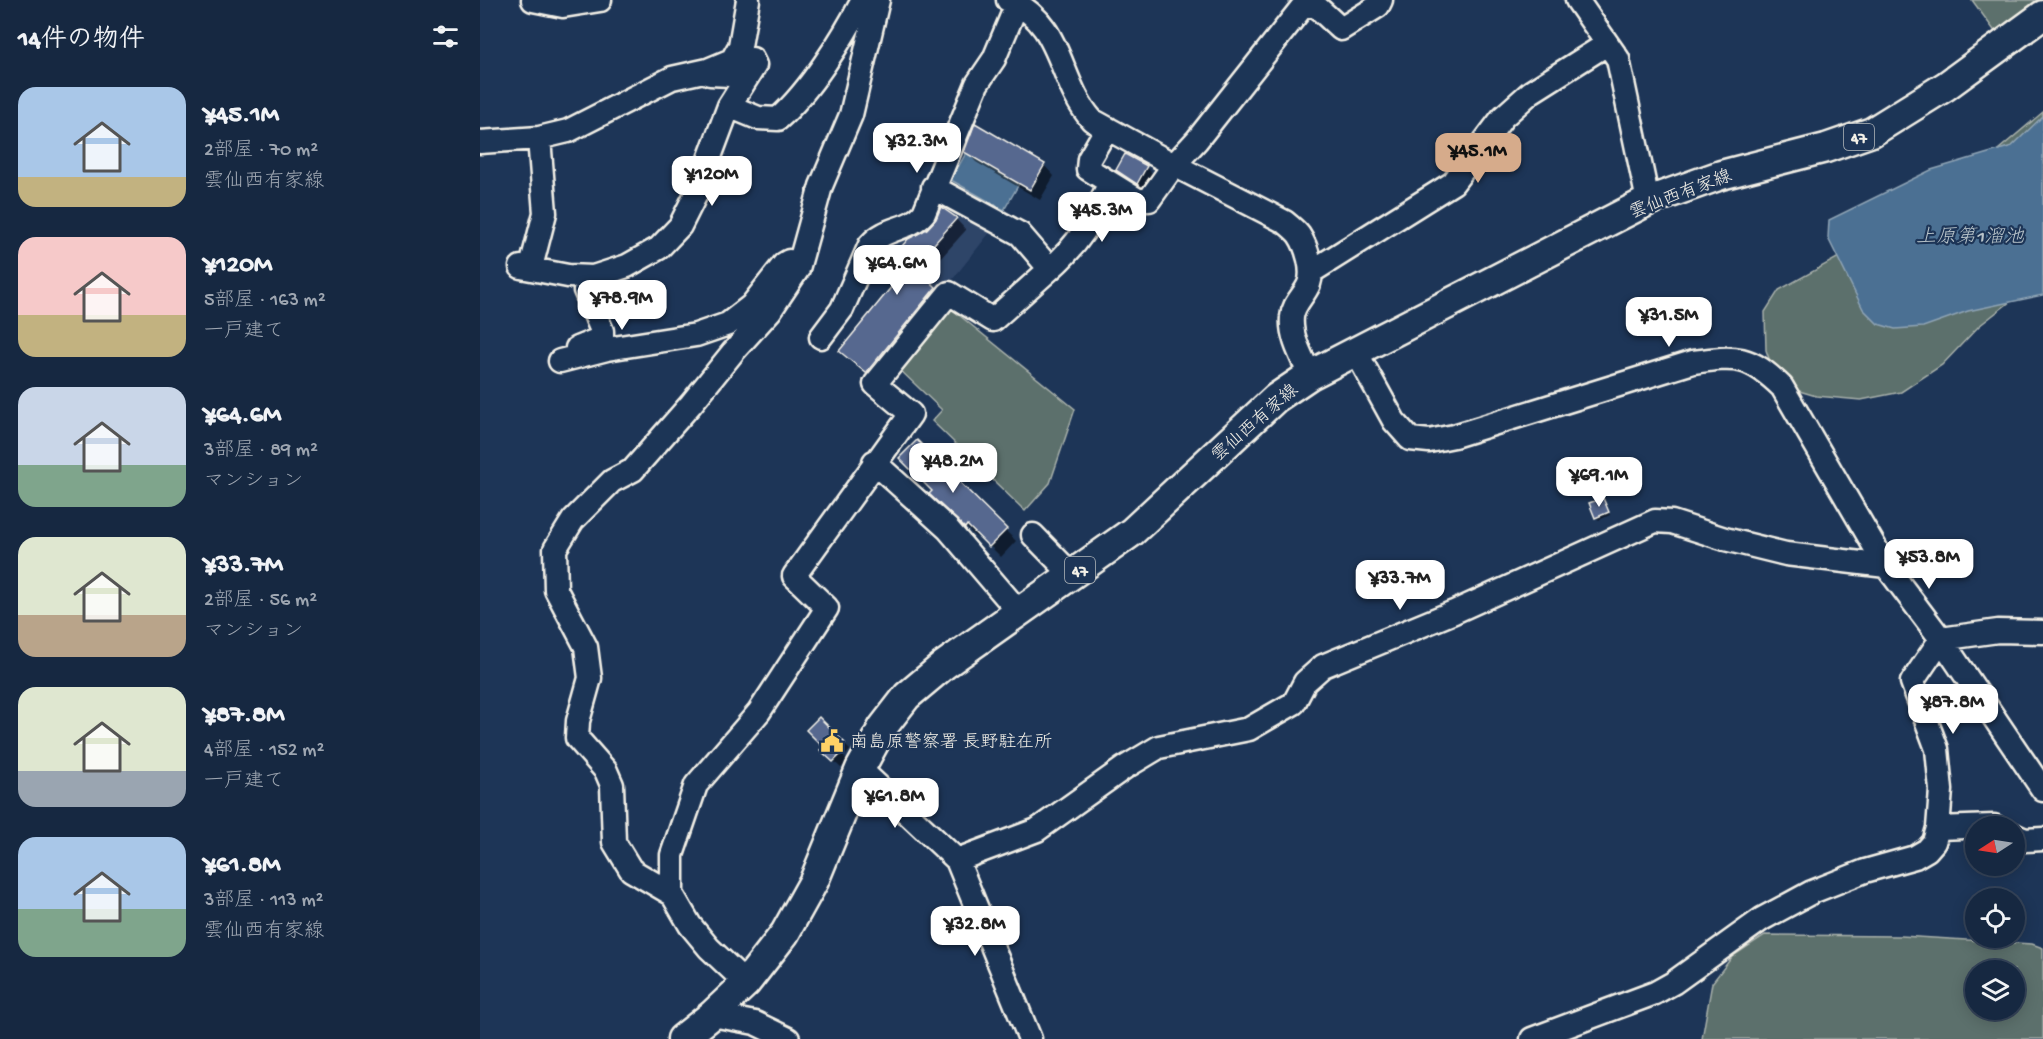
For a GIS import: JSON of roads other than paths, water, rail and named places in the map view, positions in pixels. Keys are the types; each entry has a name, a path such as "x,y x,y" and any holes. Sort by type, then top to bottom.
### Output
{"main road":[{"name":"雲仙西有家線","path":"682,1039 746,983 785,933 814,881 860,769 883,728 907,696 944,664 1132,532 1276,398 1310,375 1648,201 1721,175 1826,148 1872,132 1946,86 2043,15"}],"street":[{"path":"533,0 563,6 600,0"},
{"path":"480,142 539,138 568,131 672,78 708,70 732,60 740,46 748,0"},
{"path":"729,106 758,118 778,119 791,108 847,31 863,0"},
{"path":"746,983 696,933 672,894 631,870 614,842 612,785 606,771 577,738 578,721 590,678 586,647 556,590 555,549 573,520 612,481 633,470 770,310 798,269 821,186 851,115 878,0"},
{"path":"1107,128 1087,164 1091,172 1138,200 1149,200 1174,165 1197,140 1302,6 1316,6 1341,29 1378,6 1381,0"},
{"path":"1577,0 1618,58 1648,201"},
{"path":"821,337 842,309 870,245 877,236 916,222 924,213 977,84 994,59 1012,2 1036,16 1049,34 1082,109 1092,120 1286,222 1298,234 1306,249 1311,272 1308,285 1295,306 1292,317 1294,338 1310,375"},
{"path":"1311,272 1453,183 1503,117 1531,92 1607,44"},
{"path":"539,138 545,213 526,267 568,276 593,277 627,266 659,248 680,226 696,194 729,106 755,65 752,59 730,75 710,74 708,70"},
{"path":"672,894 672,855 696,785 759,712 827,608 794,576 874,462 911,414 875,384 949,293 993,320 1069,252 1085,232 1110,183"},
{"path":"933,187 1020,234 1050,269"},
{"path":"593,277 585,290 602,331 602,338 575,349 567,359 696,335 728,324 751,306 784,264 803,253"},
{"path":"1356,352 1394,421 1410,439 1429,441 1454,436 1693,362 1725,357 1746,361 1764,370 1782,387 1886,566 1941,639 2043,790"},
{"path":"874,462 948,529 1020,612"},
{"path":"957,860 1037,830 1124,768 1159,747 1249,729 1294,703 1305,682 1323,666 1454,612 1655,521 1672,522 1725,539 1786,554 1886,566"},
{"path":"1034,535 1072,576"},
{"path":"1532,1039 1654,993 1673,983 1762,919 1812,892 1865,871 1915,857 1927,850 1934,842 1938,828 1941,790 1937,749 1912,682 1941,639 1998,631 2043,632"},
{"path":"860,769 957,860 1030,1039"},
{"path":"1938,828 1965,827"},
{"path":"2025,840 2043,839"},
{"path":"712,1015 755,1023 788,1039"}],"water":[{"name":"上原第1溜池","path":"2043,116 2043,295 1968,311 1923,327 1895,329 1878,324 1863,309 1828,238 1829,220 1931,170 2012,146"},
{"path":"966,153 1019,184 1004,210 951,180"}],"place":[{"name":"南島原警察署 長野駐在所","path":"832,741"}]}
